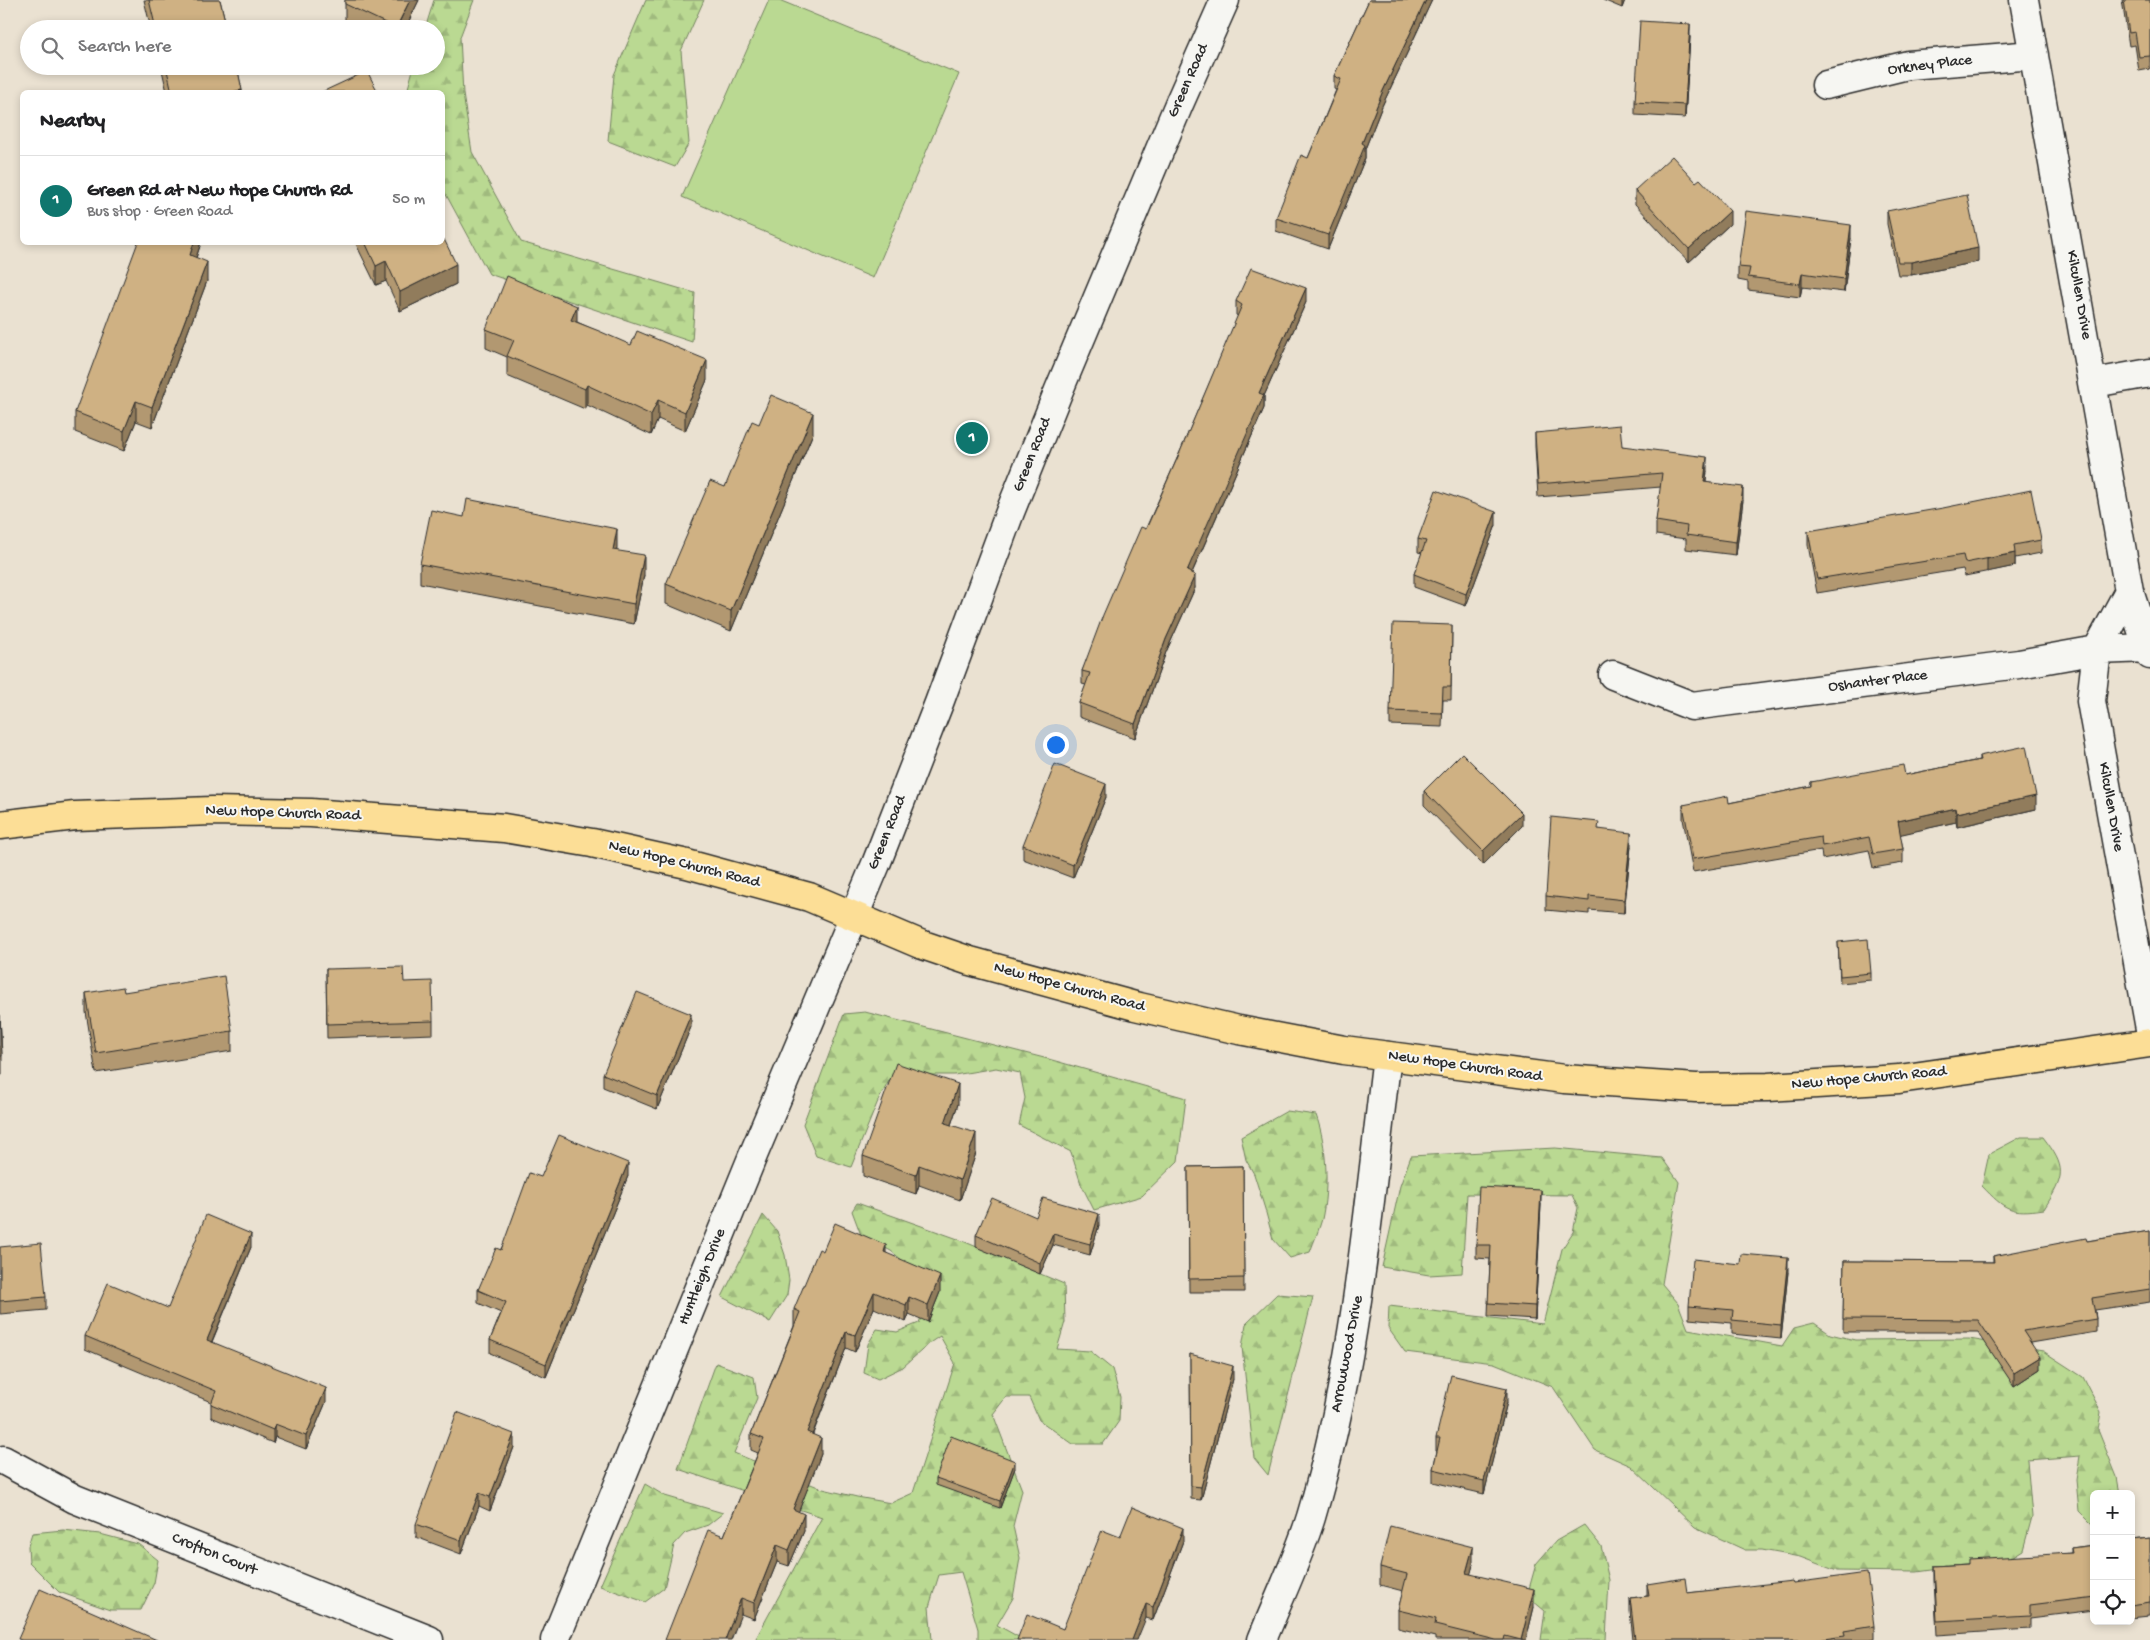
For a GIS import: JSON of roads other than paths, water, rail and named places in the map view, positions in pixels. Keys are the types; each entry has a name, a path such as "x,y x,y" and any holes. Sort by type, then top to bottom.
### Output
{"main road":[{"name":"New Hope Church Road","path":"0,825 74,816 212,812 311,814 461,823 592,843 687,864 809,897 854,914 920,944 1028,978 1239,1030 1387,1056 1564,1080 1696,1088 1768,1087 1899,1080 2150,1043"}],"street":[{"name":"Green Road","path":"854,914 932,721 1010,512 1059,390 1179,104 1225,0"},
{"name":"Kilcullen Drive","path":"2024,0 2094,383 2129,591 2149,652"},
{"name":"Orkney Place","path":"1826,85 1908,65 2034,55"},
{"path":"2094,383 2150,373"},
{"name":"Kilcullen Drive","path":"2129,591 2097,650 2092,701 2150,1029"},
{"name":"Oshanter Place","path":"1613,676 1692,706 2019,664 2097,650 2149,652"},
{"name":"Huntleigh Drive","path":"555,1640 854,914"},
{"name":"Arrowwood Drive","path":"1262,1640 1310,1518 1332,1434 1361,1282 1387,1056"},
{"name":"Crofton Court","path":"3,1460 74,1499 430,1640"}],"place":[{"name":"Green Rd at New Hope Church Rd","path":"972,438"}]}
